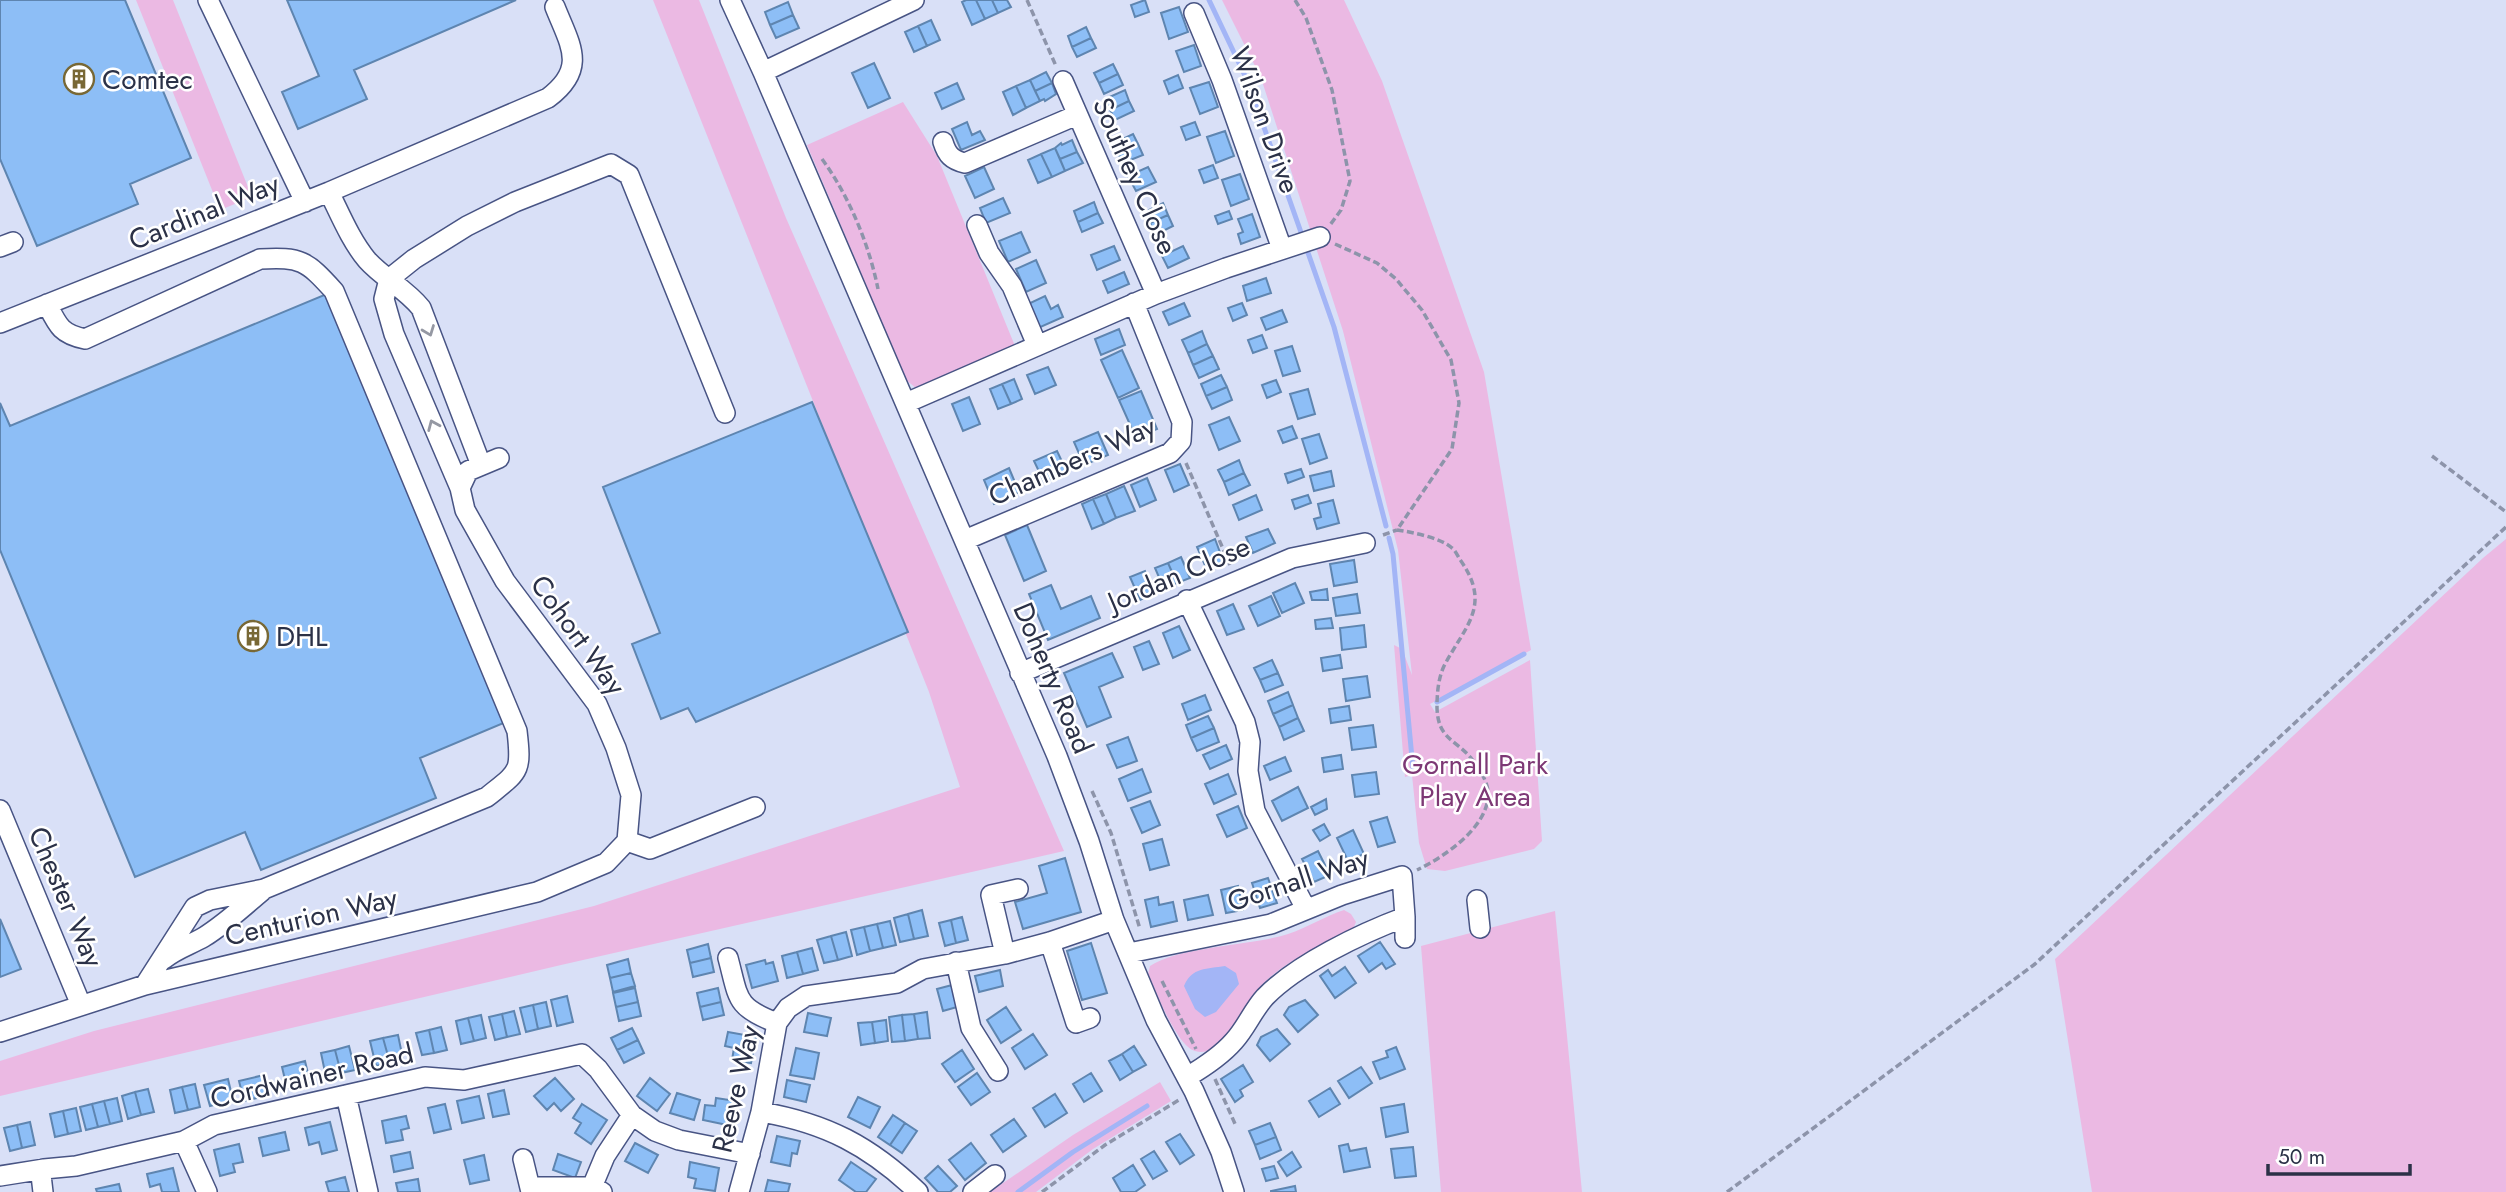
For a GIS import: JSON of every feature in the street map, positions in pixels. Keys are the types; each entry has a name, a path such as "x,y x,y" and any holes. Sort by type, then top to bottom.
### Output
{"street":[{"path":"208,0 305,202"},
{"name":"Doherty Road","path":"730,0 1057,756 1089,841 1114,919 1156,1020 1191,1084 1221,1152 1234,1192"},
{"path":"763,72 914,0"},
{"name":"Cardinal Way","path":"0,323 305,202 548,98 564,86 572,69 572,50 555,7"},
{"name":"Wilson Drive","path":"1194,13 1223,80 1302,242"},
{"name":"Southey Close","path":"1061,76 1156,294"},
{"path":"943,142 947,153 955,161 965,163 1077,115"},
{"path":"389,279 414,259 479,220 515,202 611,164 629,175 725,413"},
{"path":"329,192 366,259 410,295 421,308 490,461 468,471 460,488"},
{"path":"977,225 989,253 1012,286 1037,345"},
{"path":"906,402 1156,294 1302,242"},
{"path":"47,304 55,320 68,335 85,339 260,259 291,258 315,270 334,291 517,732 521,761 512,777 487,797 264,889 211,900 195,907 145,985"},
{"name":"Cohort Way","path":"389,279 384,299 394,334 460,488 465,510 505,581 597,704 616,748 631,795 626,841"},
{"name":"Chambers Way","path":"965,540 1170,453 1181,441 1182,422 1134,303"},
{"name":"Jordan Close","path":"1020,673 1187,600 1292,558 1369,541"},
{"path":"1187,600 1245,722 1250,742 1248,771 1255,810 1306,909"},
{"path":"626,841 650,849 755,807"},
{"name":"Chester Way","path":"0,810 81,1005"},
{"name":"Centurion Way","path":"0,1032 145,985 537,892 606,863 626,841"},
{"path":"1402,876 1405,938"},
{"name":"Gornall Way","path":"1129,953 1271,924 1402,876"},
{"path":"158,964 174,951 202,938 226,922 264,889"},
{"path":"1005,954 991,895 1018,889"},
{"path":"1477,900 1480,928"},
{"path":"1191,1084 1234,1041 1265,998 1288,978 1361,933 1405,917"},
{"name":"Reeve Way","path":"738,1192 761,1112 777,1023 788,1009 806,996 897,983 923,969 1005,954 1050,942 1114,919"},
{"path":"1050,942 1076,1023 1090,1018"},
{"path":"728,958 739,1002 753,1014 777,1023"},
{"path":"956,962 971,1028 998,1071"},
{"name":"Cordwainer Road","path":"0,1176 76,1166 184,1141 214,1125 425,1077 464,1080 582,1054 598,1069 632,1115 655,1130 679,1140 750,1154"},
{"path":"346,1095 368,1192"},
{"path":"761,1112 793,1117 852,1140 894,1170 918,1192"},
{"path":"523,1159 531,1189 597,1189 605,1156 632,1115"},
{"path":"184,1141 206,1192"},
{"path":"43,1192 41,1175 44,1169"},
{"path":"973,1192 995,1175"}],"path":[{"path":"1027,0 1061,76"},
{"path":"1295,0 1306,18 1332,90 1350,181 1341,210 1302,242"},
{"path":"1302,242 1377,263 1396,279 1422,310 1451,360 1459,403 1452,449 1397,530"},
{"path":"1170,453 1180,448 1236,580"},
{"path":"2432,456 2506,512"},
{"path":"1727,1192 2035,964 2506,527"},
{"path":"1369,541 1397,530 1416,532 1451,547 1470,574 1476,595 1473,618 1443,668 1437,710 1444,734 1469,756 1482,775 1488,791 1484,812 1460,842 1443,857 1402,876"},
{"path":"1041,1192 1191,1084"}],"green space":[{"path":"136,0 173,0 252,197 220,210"},
{"path":"653,0 699,0 786,218 1064,851 0,1096 0,1061 94,1031 594,906 960,787 929,692"},
{"name":"Gornall Park Play Area","path":"1222,0 1344,0 1382,81 1484,372 1531,650 1430,704 1435,712 1530,660 1542,841 1534,849 1445,871 1427,869 1419,843 1412,775 1405,777 1394,645 1402,649 1412,675 1398,550 1343,331 1261,78"},
{"path":"903,102 937,156 1015,346 916,388 906,380 807,145"},
{"path":"2506,539 2506,1192 2092,1192 2055,959"},
{"path":"1344,910 1351,914 1356,922 1353,929 1302,955 1267,980 1257,990 1223,1040 1205,1052 1195,1051 1181,1039 1148,974 1150,966 1179,954 1288,934"},
{"path":"1555,911 1582,1192 1441,1192 1421,946"},
{"path":"1160,1082 1171,1101 1093,1149 1036,1192 990,1192 1073,1135"}],"water":[{"path":"1225,966 1236,973 1239,984 1216,1012 1205,1017 1195,1009 1184,986 1196,972"}],"building":[{"name":"Comtec","path":"0,0 125,0 191,158 130,184 138,204 37,246 0,159"},
{"path":"287,0 516,0 354,70 367,99 298,129 282,92 319,76"},
{"path":"976,0 985,19 972,25 962,2"},
{"path":"976,0 992,0 998,13 985,19"},
{"path":"992,0 1007,0 1011,7 998,13"},
{"path":"1145,0 1149,12 1135,17 1131,5"},
{"path":"788,2 793,15 770,25 765,12"},
{"path":"1179,7 1188,32 1169,39 1161,13"},
{"path":"793,15 799,28 776,38 770,25"},
{"path":"931,20 940,40 927,46 918,26"},
{"path":"918,26 927,46 914,52 905,32"},
{"path":"1086,27 1091,38 1072,47 1068,36"},
{"path":"1091,38 1096,48 1077,57 1072,47"},
{"path":"1194,45 1201,66 1184,72 1176,51"},
{"path":"874,63 890,98 868,108 852,73"},
{"path":"1113,64 1118,74 1099,83 1094,73"},
{"path":"1046,72 1052,83 1035,91 1030,80"},
{"path":"1118,74 1123,85 1104,94 1099,83"},
{"path":"1178,75 1183,88 1169,94 1164,81"},
{"path":"1030,80 1040,101 1026,108 1016,86"},
{"path":"1209,82 1218,107 1200,114 1190,88"},
{"path":"957,83 964,99 942,109 935,93"},
{"path":"1052,83 1056,94 1040,101 1035,91"},
{"path":"1016,86 1026,108 1013,115 1003,92"},
{"path":"1125,90 1129,101 1110,110 1105,99"},
{"path":"1129,101 1134,111 1115,120 1110,110"},
{"path":"967,122 972,135 980,131 985,140 961,150 952,129"},
{"path":"1195,122 1200,135 1186,140 1181,127"},
{"path":"1225,131 1234,156 1216,163 1207,137"},
{"path":"1133,134 1138,144 1118,153 1114,143"},
{"path":"1072,140 1077,152 1060,159 1055,148"},
{"path":"1138,144 1143,155 1123,163 1118,153"},
{"path":"1055,148 1065,171 1052,177 1041,154"},
{"path":"1077,152 1083,163 1065,171 1060,159"},
{"path":"1041,154 1052,177 1038,183 1028,160"},
{"path":"1213,165 1218,178 1204,183 1199,170"},
{"path":"984,167 994,189 975,198 965,176"},
{"path":"1148,167 1156,182 1136,191 1128,176"},
{"path":"1240,174 1249,199 1231,206 1222,180"},
{"path":"1003,198 1010,213 986,223 980,208"},
{"path":"1094,202 1098,213 1078,222 1074,211"},
{"path":"1163,203 1168,215 1150,223 1145,212"},
{"path":"1229,211 1232,219 1218,224 1215,216"},
{"path":"1098,213 1103,223 1082,232 1078,222"},
{"path":"1252,214 1260,237 1241,244 1238,234 1243,232 1238,219"},
{"path":"1168,215 1173,226 1155,235 1150,223"},
{"path":"1021,232 1030,252 1008,262 999,241"},
{"path":"1114,246 1120,260 1097,270 1091,255"},
{"path":"1183,246 1189,258 1168,268 1162,256"},
{"path":"1036,260 1046,283 1026,292 1016,269"},
{"path":"1124,272 1129,284 1108,293 1103,281"},
{"path":"1266,278 1271,293 1247,301 1243,286"},
{"name":"DHL","path":"329,293 506,722 420,758 436,798 261,870 245,832 135,877 0,550 0,403 10,426"},
{"path":"1045,296 1051,309 1058,305 1063,317 1036,329 1026,305"},
{"path":"1184,303 1190,316 1169,325 1163,312"},
{"path":"1242,303 1247,315 1233,321 1228,308"},
{"path":"1282,310 1287,322 1266,330 1261,318"},
{"path":"1119,329 1125,345 1101,355 1095,339"},
{"path":"1202,331 1207,344 1188,353 1182,340"},
{"path":"1262,335 1267,348 1253,353 1248,340"},
{"path":"1207,344 1213,356 1193,365 1188,353"},
{"path":"1292,346 1300,371 1283,376 1275,351"},
{"path":"1122,350 1139,388 1118,398 1101,360"},
{"path":"1213,356 1219,369 1199,378 1193,365"},
{"path":"1048,367 1056,385 1035,394 1027,375"},
{"path":"1221,375 1227,387 1206,396 1201,384"},
{"path":"1014,379 1022,399 1011,404 1002,384"},
{"path":"1276,380 1281,392 1267,398 1262,385"},
{"path":"1002,384 1011,404 998,409 990,389"},
{"path":"1227,387 1232,400 1212,409 1206,396"},
{"path":"1308,389 1315,414 1298,419 1290,394"},
{"path":"1141,391 1157,429 1136,438 1119,400"},
{"path":"969,397 980,424 963,431 952,404"},
{"path":"812,402 908,632 696,722 688,708 661,719 632,644 660,633 603,487"},
{"path":"1229,417 1240,441 1219,450 1209,425"},
{"path":"1292,426 1297,438 1283,443 1278,431"},
{"path":"1098,432 1108,455 1084,465 1074,442"},
{"path":"1319,434 1327,458 1310,464 1302,439"},
{"path":"1057,451 1067,472 1044,482 1034,461"},
{"path":"1239,460 1244,473 1224,482 1218,470"},
{"path":"1180,464 1189,485 1174,492 1165,470"},
{"path":"1009,468 1019,492 994,504 984,480"},
{"path":"1301,469 1304,477 1288,483 1285,474"},
{"path":"1331,471 1334,486 1314,491 1310,476"},
{"path":"1244,473 1250,485 1229,495 1224,482"},
{"path":"1147,478 1156,500 1140,507 1131,485"},
{"path":"1124,486 1135,511 1116,518 1106,494"},
{"path":"1106,494 1116,518 1104,524 1093,499"},
{"path":"1256,495 1262,510 1239,520 1233,505"},
{"path":"1308,495 1311,503 1295,509 1292,500"},
{"path":"1093,499 1104,524 1092,529 1082,504"},
{"path":"1333,500 1339,523 1317,529 1314,519 1321,517 1318,504"},
{"path":"1027,525 1046,571 1024,581 1005,535"},
{"path":"1268,529 1275,543 1253,553 1246,537"},
{"path":"1215,539 1224,563 1207,570 1197,547"},
{"path":"1181,557 1190,578 1177,583 1168,563"},
{"path":"1354,560 1357,582 1334,586 1330,564"},
{"path":"1168,563 1177,583 1164,589 1155,568"},
{"path":"1145,571 1154,594 1140,600 1130,577"},
{"path":"1295,583 1304,603 1282,613 1273,593"},
{"path":"1051,585 1061,609 1091,596 1100,618 1048,640 1029,594"},
{"path":"1327,589 1328,600 1312,600 1310,592"},
{"path":"1357,594 1360,613 1336,616 1333,598"},
{"path":"1271,596 1280,616 1258,626 1249,606"},
{"path":"1233,604 1244,629 1227,635 1217,611"},
{"path":"1331,618 1333,628 1316,629 1315,620"},
{"path":"1364,625 1366,647 1342,650 1340,628"},
{"path":"1179,626 1190,650 1173,658 1163,633"},
{"path":"1149,641 1159,664 1143,670 1134,647"},
{"path":"1112,653 1123,677 1099,687 1111,717 1087,727 1064,673"},
{"path":"1340,655 1342,668 1323,671 1321,658"},
{"path":"1272,660 1278,673 1260,680 1254,668"},
{"path":"1278,673 1283,685 1265,692 1260,680"},
{"path":"1367,676 1370,697 1346,701 1343,679"},
{"path":"1288,692 1293,705 1273,714 1268,701"},
{"path":"1205,695 1211,710 1188,720 1182,704"},
{"path":"1293,705 1298,718 1279,727 1273,714"},
{"path":"1349,706 1351,720 1331,723 1329,709"},
{"path":"1208,716 1214,728 1191,738 1186,725"},
{"path":"1298,718 1304,731 1284,740 1279,727"},
{"path":"1373,725 1376,747 1352,750 1349,728"},
{"path":"1214,728 1219,742 1197,751 1191,738"},
{"path":"1128,737 1137,761 1117,768 1107,745"},
{"path":"1226,745 1232,759 1210,769 1203,755"},
{"path":"1341,755 1343,769 1324,772 1322,758"},
{"path":"1285,757 1291,771 1270,780 1264,766"},
{"path":"1142,769 1151,792 1128,801 1119,779"},
{"path":"1376,772 1379,794 1355,797 1352,775"},
{"path":"1228,774 1236,794 1214,804 1205,784"},
{"path":"1298,787 1308,808 1282,821 1272,801"},
{"path":"1326,799 1327,809 1315,815 1311,807"},
{"path":"1150,801 1160,825 1142,833 1131,808"},
{"path":"1238,806 1247,828 1227,837 1217,815"},
{"path":"1387,817 1395,842 1378,847 1370,822"},
{"path":"1324,824 1330,835 1320,841 1313,830"},
{"path":"1353,830 1364,854 1348,861 1337,838"},
{"path":"1162,839 1169,865 1150,870 1143,844"},
{"path":"1318,851 1330,875 1314,882 1302,859"},
{"path":"1065,858 1081,912 1023,929 1015,902 1047,893 1039,866"},
{"path":"1268,878 1277,903 1260,908 1252,883"},
{"path":"1238,886 1243,910 1226,913 1221,890"},
{"path":"1208,895 1213,915 1188,920 1184,900"},
{"path":"1158,897 1159,905 1173,902 1177,921 1151,927 1145,900"},
{"path":"922,910 928,936 914,939 908,914"},
{"path":"908,914 914,939 900,942 894,918"},
{"path":"962,917 968,940 956,943 951,920"},
{"path":"0,919 21,969 0,977"},
{"path":"951,920 956,943 945,946 939,923"},
{"path":"890,921 896,945 883,948 877,924"},
{"path":"877,924 883,948 870,951 864,927"},
{"path":"864,927 870,951 857,955 851,930"},
{"path":"846,932 852,956 838,960 831,936"},
{"path":"831,936 838,960 824,963 817,940"},
{"path":"1380,942 1395,964 1386,969 1382,963 1369,972 1358,956"},
{"path":"1091,943 1107,993 1082,1000 1067,951"},
{"path":"708,944 711,958 690,963 687,950"},
{"path":"812,948 818,970 803,974 797,952"},
{"path":"797,952 803,974 787,978 782,956"},
{"path":"711,958 714,972 693,977 690,963"},
{"path":"628,959 631,973 610,978 607,965"},
{"path":"765,960 766,964 773,962 778,981 752,988 746,965"},
{"path":"1345,967 1356,983 1335,998 1320,976 1328,970 1332,976"},
{"path":"1000,970 1003,986 979,992 975,976"},
{"path":"631,973 635,986 613,992 610,978"},
{"path":"952,985 957,1007 943,1011 937,989"},
{"path":"635,988 638,1002 616,1007 613,993"},
{"path":"718,988 721,1002 700,1007 697,993"},
{"path":"567,996 573,1022 557,1026 551,1000"},
{"path":"1305,1000 1318,1015 1298,1032 1284,1015 1289,1007"},
{"path":"546,1002 551,1026 538,1029 533,1005"},
{"path":"638,1002 641,1016 619,1021 616,1007"},
{"path":"721,1002 724,1015 703,1020 700,1007"},
{"path":"533,1005 538,1029 526,1032 520,1008"},
{"path":"1006,1007 1021,1030 1001,1043 987,1020"},
{"path":"514,1011 520,1034 507,1037 502,1014"},
{"path":"927,1012 930,1038 918,1039 914,1014"},
{"path":"808,1013 831,1018 827,1036 804,1032"},
{"path":"502,1014 507,1037 495,1040 489,1017"},
{"path":"914,1014 918,1039 905,1041 902,1015"},
{"path":"481,1015 486,1038 474,1041 468,1018"},
{"path":"902,1015 905,1041 892,1042 889,1017"},
{"path":"468,1018 474,1041 461,1044 456,1021"},
{"path":"886,1020 888,1041 875,1043 872,1022"},
{"path":"872,1022 875,1043 861,1045 858,1023"},
{"path":"441,1027 447,1050 434,1053 429,1030"},
{"path":"632,1028 638,1040 617,1050 611,1038"},
{"path":"1277,1029 1290,1044 1270,1061 1257,1045 1261,1037"},
{"path":"429,1030 434,1053 422,1055 416,1033"},
{"path":"728,1032 756,1037 751,1063 732,1060 734,1048 725,1046"},
{"path":"1033,1034 1047,1055 1025,1069 1012,1048"},
{"path":"398,1035 403,1059 390,1063 383,1038"},
{"path":"383,1038 390,1063 376,1066 370,1041"},
{"path":"638,1040 644,1053 624,1063 617,1050"},
{"path":"349,1046 355,1070 341,1073 335,1050"},
{"path":"1134,1046 1146,1065 1133,1072 1122,1054"},
{"path":"1396,1047 1405,1069 1380,1079 1373,1062 1388,1057 1386,1051"},
{"path":"796,1048 819,1053 814,1079 790,1075"},
{"path":"335,1050 341,1073 326,1077 321,1053"},
{"path":"962,1050 974,1069 955,1082 942,1064"},
{"path":"1122,1054 1133,1072 1120,1080 1109,1061"},
{"path":"305,1061 310,1082 287,1088 282,1067"},
{"path":"1243,1065 1253,1082 1240,1090 1243,1096 1235,1102 1221,1079"},
{"path":"1361,1067 1372,1083 1349,1098 1338,1081"},
{"path":"977,1073 990,1092 971,1105 958,1087"},
{"path":"1091,1073 1102,1091 1084,1102 1073,1084"},
{"path":"264,1075 269,1095 244,1101 239,1081"},
{"path":"555,1078 574,1099 561,1111 554,1103 547,1110 534,1096"},
{"path":"650,1078 670,1094 657,1111 637,1096"},
{"path":"228,1079 233,1100 210,1106 204,1085"},
{"path":"787,1080 810,1085 806,1102 784,1097"},
{"path":"195,1084 200,1107 188,1110 182,1087"},
{"path":"182,1087 188,1110 175,1113 170,1090"},
{"path":"1330,1088 1340,1104 1319,1117 1309,1101"},
{"path":"148,1089 154,1112 141,1115 135,1092"},
{"path":"504,1090 509,1114 493,1117 488,1094"},
{"path":"135,1092 141,1115 128,1119 122,1096"},
{"path":"677,1093 700,1100 694,1120 670,1113"},
{"path":"1055,1094 1067,1113 1045,1127 1033,1108"},
{"path":"479,1096 484,1118 462,1123 457,1101"},
{"path":"858,1097 880,1107 870,1128 848,1117"},
{"path":"117,1098 122,1121 110,1124 104,1101"},
{"path":"716,1098 736,1101 732,1126 703,1120 705,1105 715,1106"},
{"path":"104,1101 110,1124 98,1127 92,1104"},
{"path":"92,1104 98,1127 86,1130 80,1107"},
{"path":"445,1104 451,1129 434,1133 428,1108"},
{"path":"582,1104 607,1120 591,1144 575,1133 581,1123 573,1118"},
{"path":"1404,1104 1408,1132 1386,1137 1381,1108"},
{"path":"76,1108 81,1131 68,1134 63,1111"},
{"path":"63,1111 68,1134 55,1137 50,1114"},
{"path":"893,1115 905,1123 890,1145 878,1137"},
{"path":"406,1116 409,1128 401,1130 403,1140 386,1143 382,1121"},
{"path":"1014,1119 1026,1136 1003,1152 991,1135"},
{"path":"30,1122 35,1145 22,1148 17,1125"},
{"path":"330,1122 337,1150 322,1154 319,1142 309,1145 305,1128"},
{"path":"905,1123 917,1131 902,1153 890,1145"},
{"path":"1270,1123 1276,1137 1255,1145 1249,1131"},
{"path":"17,1125 22,1148 10,1151 4,1128"},
{"path":"285,1132 289,1150 263,1156 259,1138"},
{"path":"1180,1134 1194,1155 1180,1164 1166,1142"},
{"path":"777,1136 800,1141 797,1154 792,1153 790,1166 771,1162"},
{"path":"1276,1137 1281,1150 1260,1159 1255,1145"},
{"path":"635,1143 658,1155 648,1173 625,1161"},
{"path":"971,1143 986,1163 965,1180 949,1160"},
{"path":"239,1144 243,1162 233,1164 235,1172 220,1176 214,1150"},
{"path":"1348,1144 1350,1151 1366,1148 1370,1167 1344,1172 1339,1146"},
{"path":"1413,1147 1416,1176 1395,1178 1391,1149"},
{"path":"1154,1151 1167,1171 1153,1179 1141,1159"},
{"path":"410,1152 413,1168 394,1172 391,1156"},
{"path":"1292,1152 1301,1167 1287,1176 1278,1162"},
{"path":"558,1154 581,1162 575,1178 553,1170"},
{"path":"484,1155 489,1180 470,1184 464,1160"},
{"path":"690,1162 719,1168 715,1191 694,1188 696,1179 688,1177"},
{"path":"851,1162 876,1179 866,1192 856,1192 839,1180"},
{"path":"1133,1165 1145,1185 1135,1192 1121,1192 1113,1178"},
{"path":"938,1166 957,1186 950,1192 938,1192 925,1178"},
{"path":"1274,1166 1278,1178 1266,1181 1262,1169"},
{"path":"173,1168 179,1192 162,1192 160,1184 150,1187 147,1174"},
{"path":"345,1177 349,1192 329,1192 326,1182"},
{"path":"418,1179 420,1192 398,1192 396,1183"},
{"path":"768,1180 790,1184 788,1192 765,1192"},
{"path":"119,1184 121,1192 97,1192 96,1189"},
{"path":"1295,1186 1296,1192 1271,1192 1271,1191"}],"waterway":[{"path":"1209,0 1248,82 1303,238"},
{"path":"1306,247 1334,327 1386,526"},
{"path":"1389,538 1393,554 1413,769"},
{"path":"1437,702 1524,654"},
{"path":"1018,1192 1073,1152 1147,1106"}],"place":[{"name":"Comtec","path":"79,79"},
{"name":"DHL","path":"253,636"}]}
